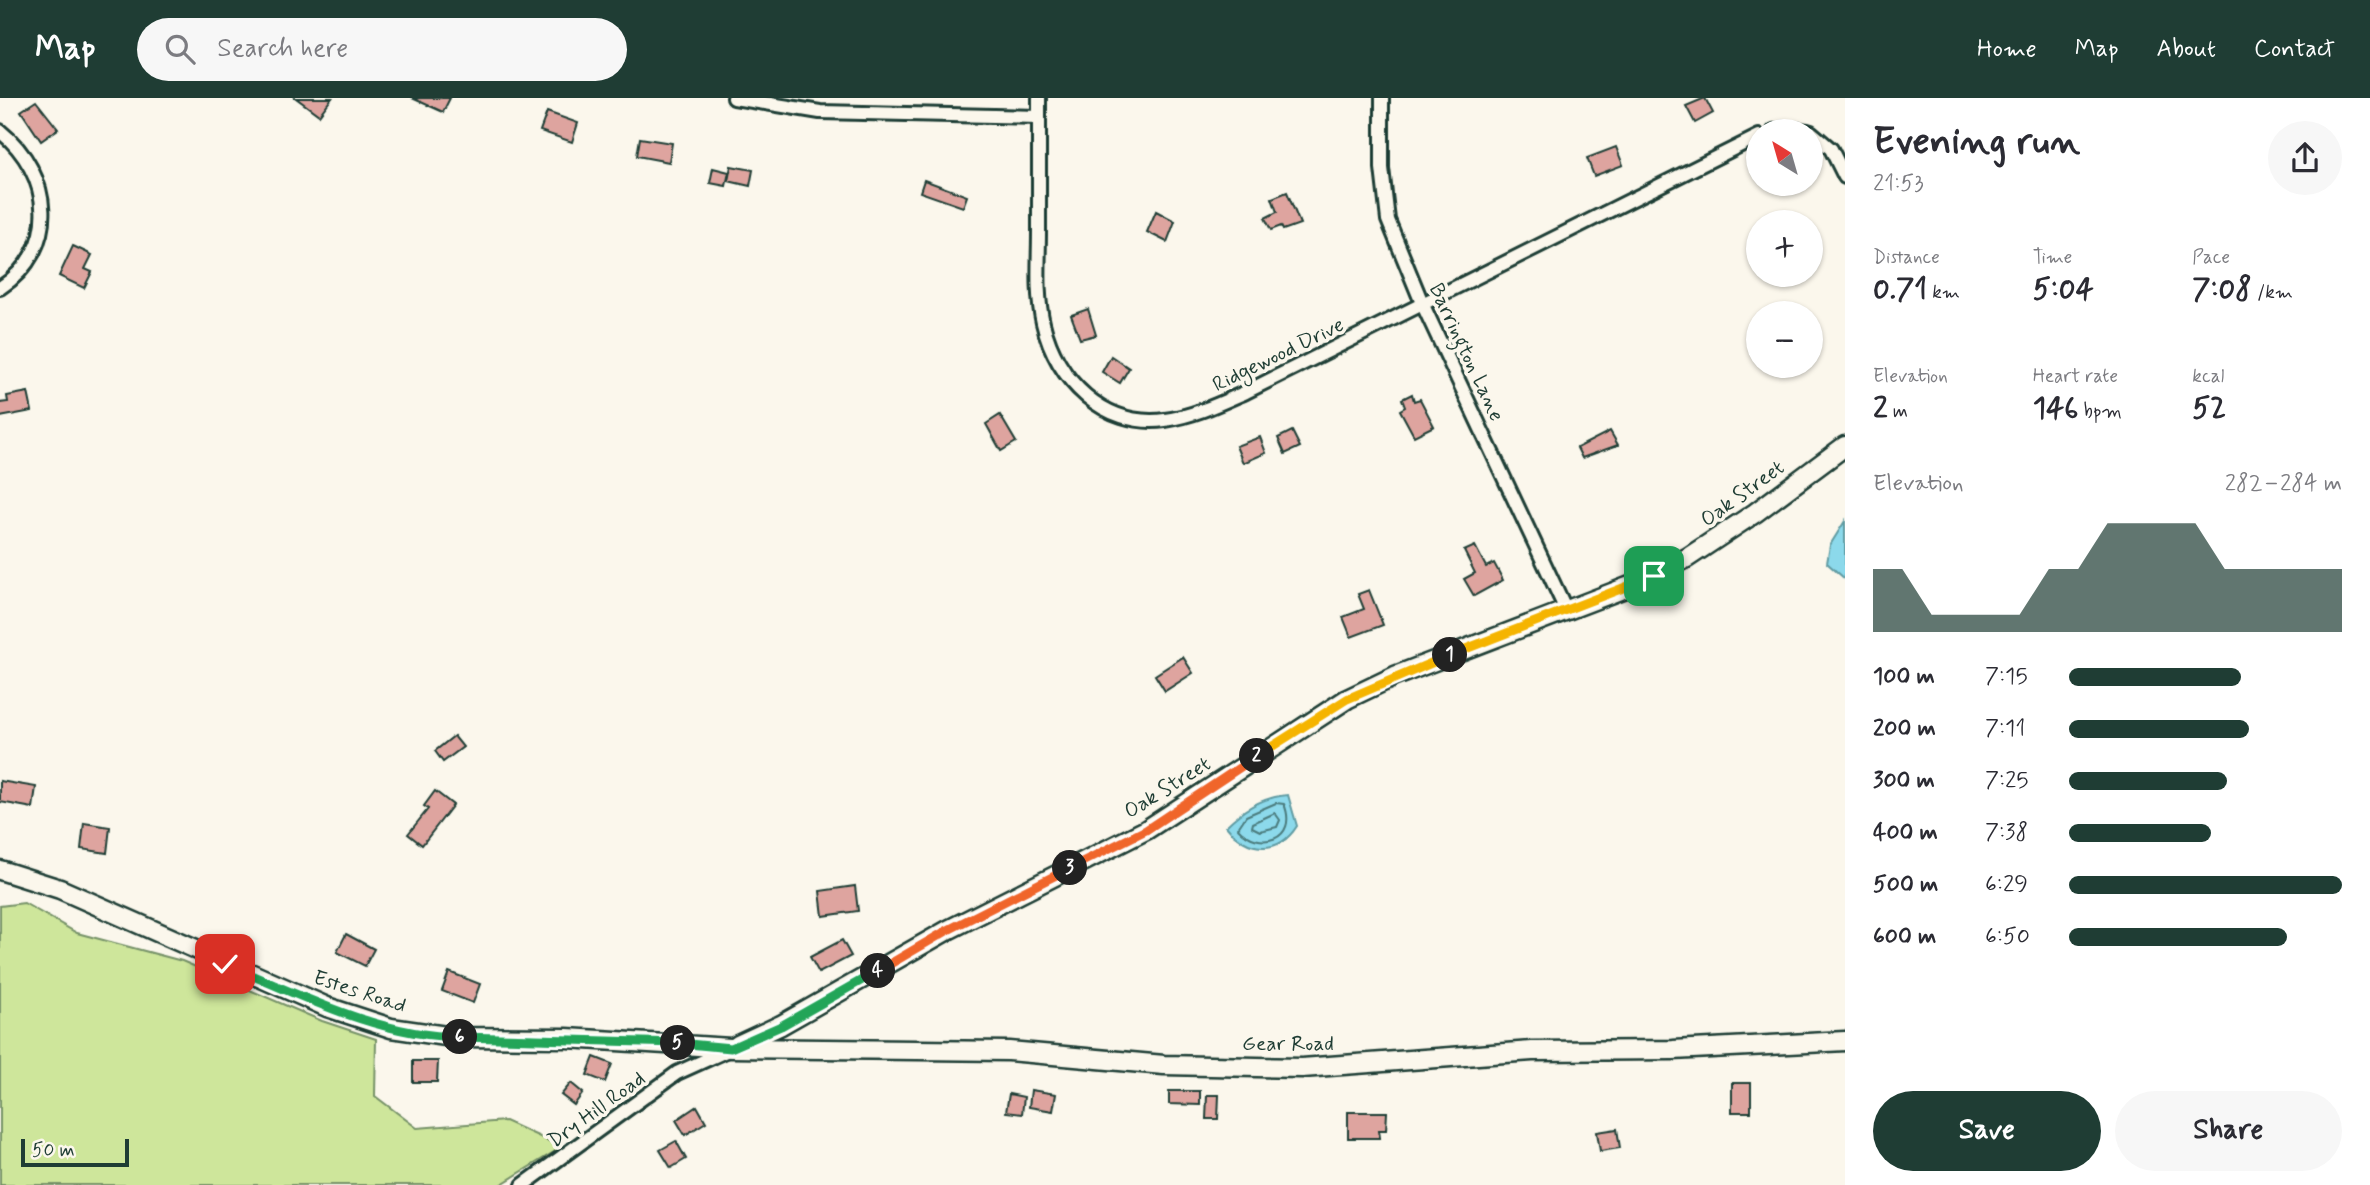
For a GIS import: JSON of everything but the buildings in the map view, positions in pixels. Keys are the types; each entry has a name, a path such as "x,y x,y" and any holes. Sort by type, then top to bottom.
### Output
{"street":[{"path":"734,98 820,112 1039,117"},
{"name":"Ridgewood Drive","path":"1039,98 1039,286 1045,329 1054,354 1072,383 1084,395 1114,413 1139,420 1165,420 1214,406 1746,142"},
{"name":"Barrington Lane","path":"1382,98 1385,203 1401,256 1566,610"},
{"path":"0,131 28,162 38,186 43,213 40,235 27,267 0,288"},
{"path":"1824,143 1831,149 1845,177"},
{"name":"Oak Street","path":"731,1048 781,1026 948,930 1146,830 1347,699 1395,676 1638,583 1687,558 1755,513 1845,446"},
{"name":"Estes Road","path":"0,870 60,889 327,1007 391,1028 453,1037 567,1038 731,1048"},
{"name":"Gear Road","path":"731,1048 1009,1051 1164,1065 1302,1068 1532,1051 1673,1050 1845,1041"},
{"name":"Dry Hill Road","path":"523,1185 677,1073 731,1048"}],"green space":[{"path":"24,903 77,933 182,961 322,1021 376,1039 375,1096 417,1128 505,1121 562,1147 500,1185 0,1185 0,906"}],"water":[{"path":"1845,521 1845,579 1827,563 1830,545"},
{"path":"1288,795 1297,826 1281,842 1272,846 1253,845 1234,835 1226,826 1254,804"}],"route":[{"path":"225,964 327,1007 391,1028 418,1033 453,1037 567,1038 731,1048 781,1026 948,930 1146,830 1278,741 1347,699 1395,676 1654,576"}]}
